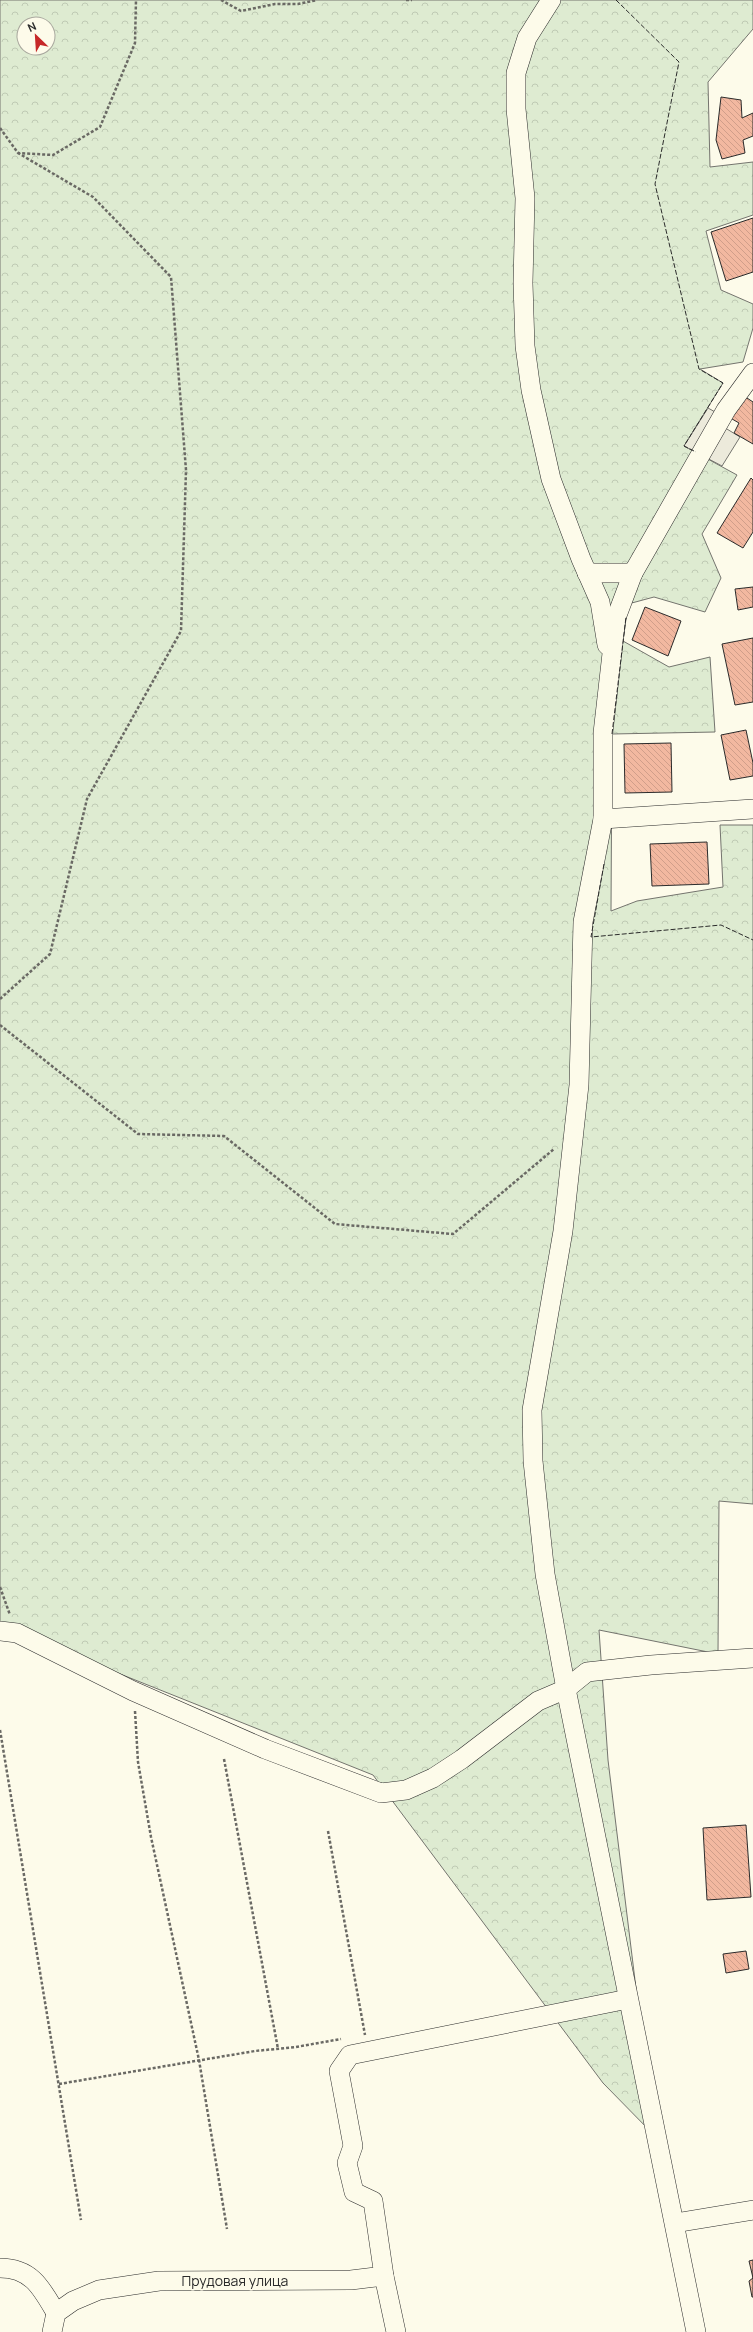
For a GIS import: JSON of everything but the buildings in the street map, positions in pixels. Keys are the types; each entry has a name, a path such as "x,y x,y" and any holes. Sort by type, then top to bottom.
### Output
{"street":[{"path":"551,0 528,38 516,73 516,109 525,198 523,283 524,346 531,390 551,479 587,573 600,602 610,666"},
{"path":"696,2332 566,1689 545,1574 535,1489 532,1410 563,1231 579,1084 583,922 603,819 602,733 616,618 633,573 748,382"},
{"path":"587,573 633,573"},
{"path":"603,819 753,809"},
{"path":"9,1632 133,1691 265,1749 381,1793 406,1790 433,1778 538,1701 566,1689 587,1672 651,1665 753,1658"},
{"path":"396,2332 384,2276 374,2201 354,2192 347,2163 352,2146 339,2071 350,2055 628,1999"},
{"path":"675,2223 753,2210"},
{"path":"0,2268 8,2268 31,2276 56,2313 52,2332"},
{"name":"Прудовая улица","path":"56,2313 73,2301 99,2290 159,2281 351,2280 384,2276"}],"path":[{"path":"18,153 53,155 100,127 135,43 136,0"},
{"path":"221,0 241,11 275,4 298,4 317,0"},
{"path":"406,0 412,0"},
{"path":"0,128 18,153 93,197 171,277 186,470 181,631 87,799 50,954 0,999"},
{"path":"0,1025 138,1134 224,1136 335,1224 453,1234 557,1145"},
{"path":"0,1587 9,1632"},
{"path":"133,1691 138,1762 152,1837 199,2060 227,2229"},
{"path":"0,1730 81,2220"},
{"path":"224,1759 278,2048"},
{"path":"328,1831 365,2035"},
{"path":"357,2036 372,2036"},
{"path":"59,2084 199,2060 342,2039"}],"green space":[{"path":"0,0 753,0 753,29 708,82 710,167 753,162 753,215 706,231 721,290 753,304 753,328 743,362 700,369 723,383 684,446 737,475 702,534 721,578 705,612 654,597 628,604 623,641 669,667 710,657 715,732 612,734 611,911 637,901 723,887 720,825 753,825 753,1504 719,1501 718,1654 599,1630 608,1760 654,2135 603,2083 373,1775 0,1626"}],"shaded area":[{"path":"708,408 726,418 722,426 740,437 722,466 684,446"}],"fence":[{"path":"616,0 679,62 655,184 699,369 723,383 684,446 696,452"},
{"path":"612,734 626,617"},
{"path":"604,864 591,937 721,925 753,940"}]}
